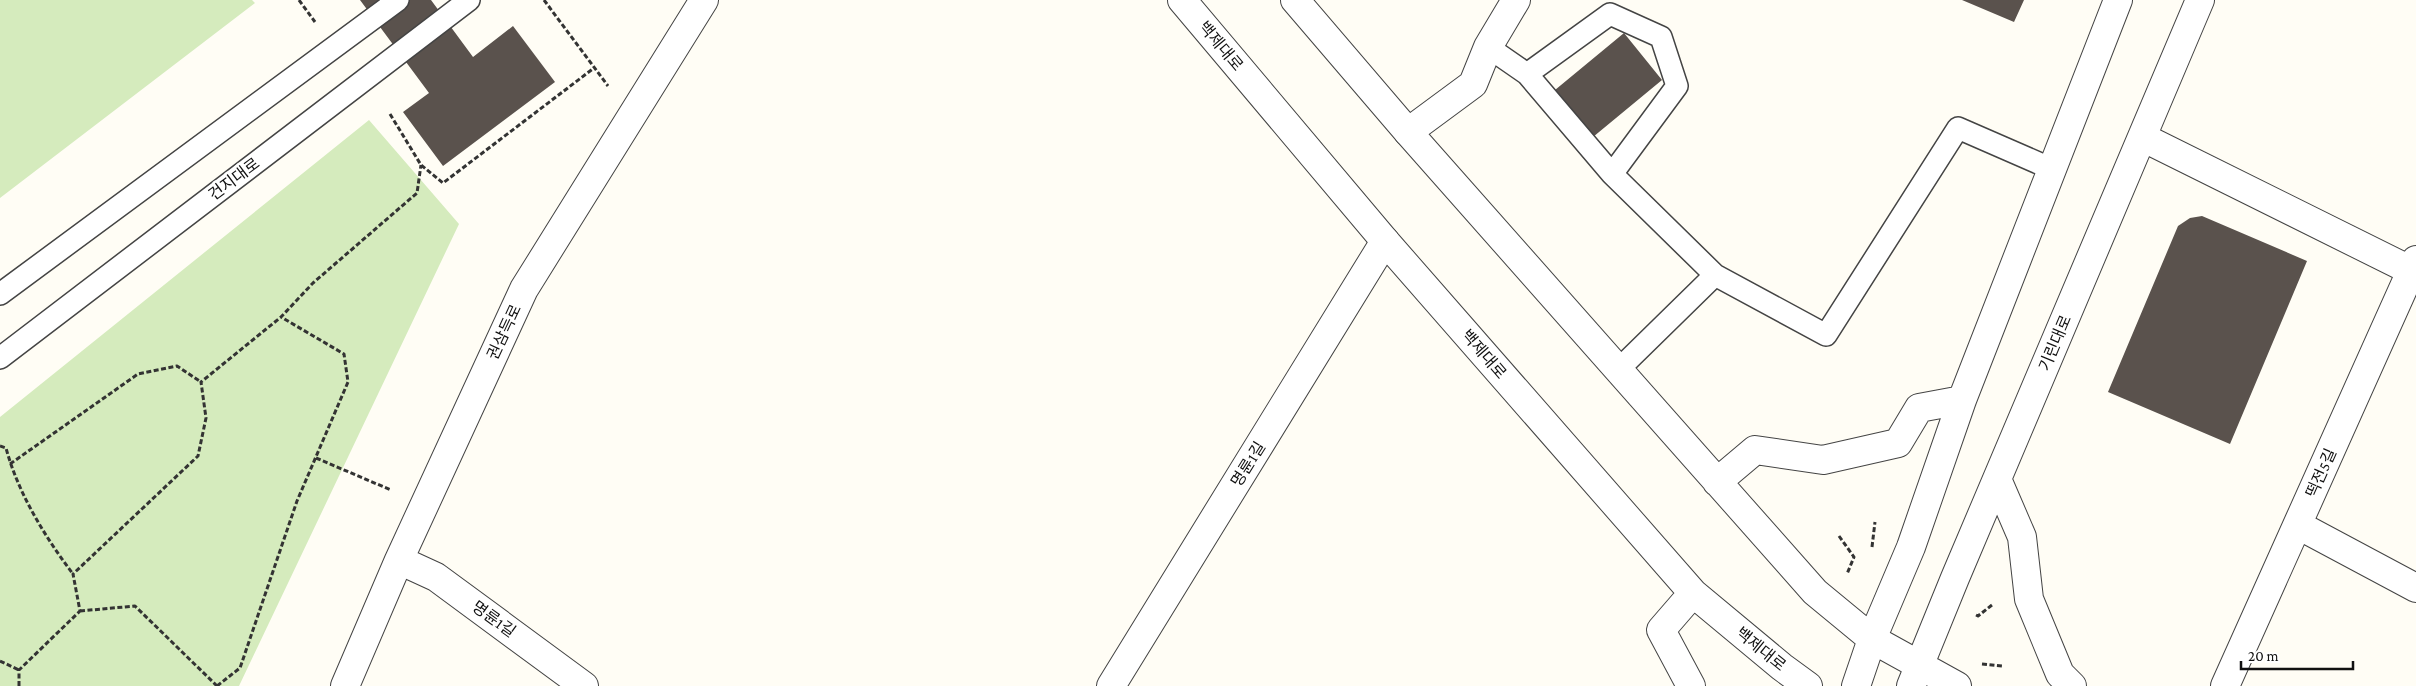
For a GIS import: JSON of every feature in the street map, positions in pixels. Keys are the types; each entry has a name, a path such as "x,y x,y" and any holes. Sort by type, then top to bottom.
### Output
{"street":[{"name":"백제대로","path":"1182,0 1385,242 1693,593 1782,667 1808,686"},
{"path":"1295,0 1408,132 1815,592 1915,676 1956,686"},
{"path":"1408,132 1473,84 1488,47 1516,0"},
{"path":"1856,686 1872,639 1911,547 1962,400 2118,0"},
{"name":"기린대로","path":"1915,676 1997,479 2144,138 2200,0"},
{"name":"권삼득로","path":"345,686 399,560 524,288 701,2"},
{"path":"2144,138 2414,268"},
{"name":"명륜1길","path":"1110,686 1385,242"},
{"name":"떡전5길","path":"2224,686 2414,268"},
{"path":"1717,482 1755,450 1823,460 1898,442 1919,408 1962,400"},
{"path":"1997,479 2022,537 2030,599 2060,674 2072,686"},
{"path":"2298,525 2416,588"},
{"name":"명륜1길","path":"399,560 436,577 584,686"},
{"path":"1691,686 1661,630 1693,593"}],"lane":[{"path":"0,294 398,0"},
{"name":"건지대로","path":"0,358 469,0"},
{"path":"1527,74 1610,14 1661,37 1677,86 1612,174"},
{"path":"1488,47 1527,74 1612,174 1715,275 1826,335 1958,128 2052,169"},
{"path":"1618,370 1715,275"}],"path":[{"path":"299,0 315,22"},
{"path":"544,0 608,86"},
{"path":"390,114 421,165 443,183 594,68"},
{"path":"201,382 281,316 313,283 417,193 421,165"},
{"path":"19,686 19,670 80,611 135,606 217,686 240,668 297,502 348,382 344,354 281,316"},
{"path":"10,464 138,374 177,366 201,382 206,418 198,456 73,574"},
{"path":"0,446 6,448 13,473 54,549 73,574 80,611"},
{"path":"316,458 390,490"},
{"path":"0,661 19,670"}],"green space":[{"path":"0,0 252,0 255,3 0,198"},
{"path":"369,120 459,224 239,686 0,686 0,417"}],"building":[{"path":"360,0 431,0 473,57 513,26 555,82 443,166 403,112 429,93"},
{"path":"1962,0 2024,0 2014,22"},
{"path":"1624,33 1662,80 1593,137 1555,90"},
{"path":"2202,216 2307,261 2230,444 2108,392 2178,226 2190,218"}]}
